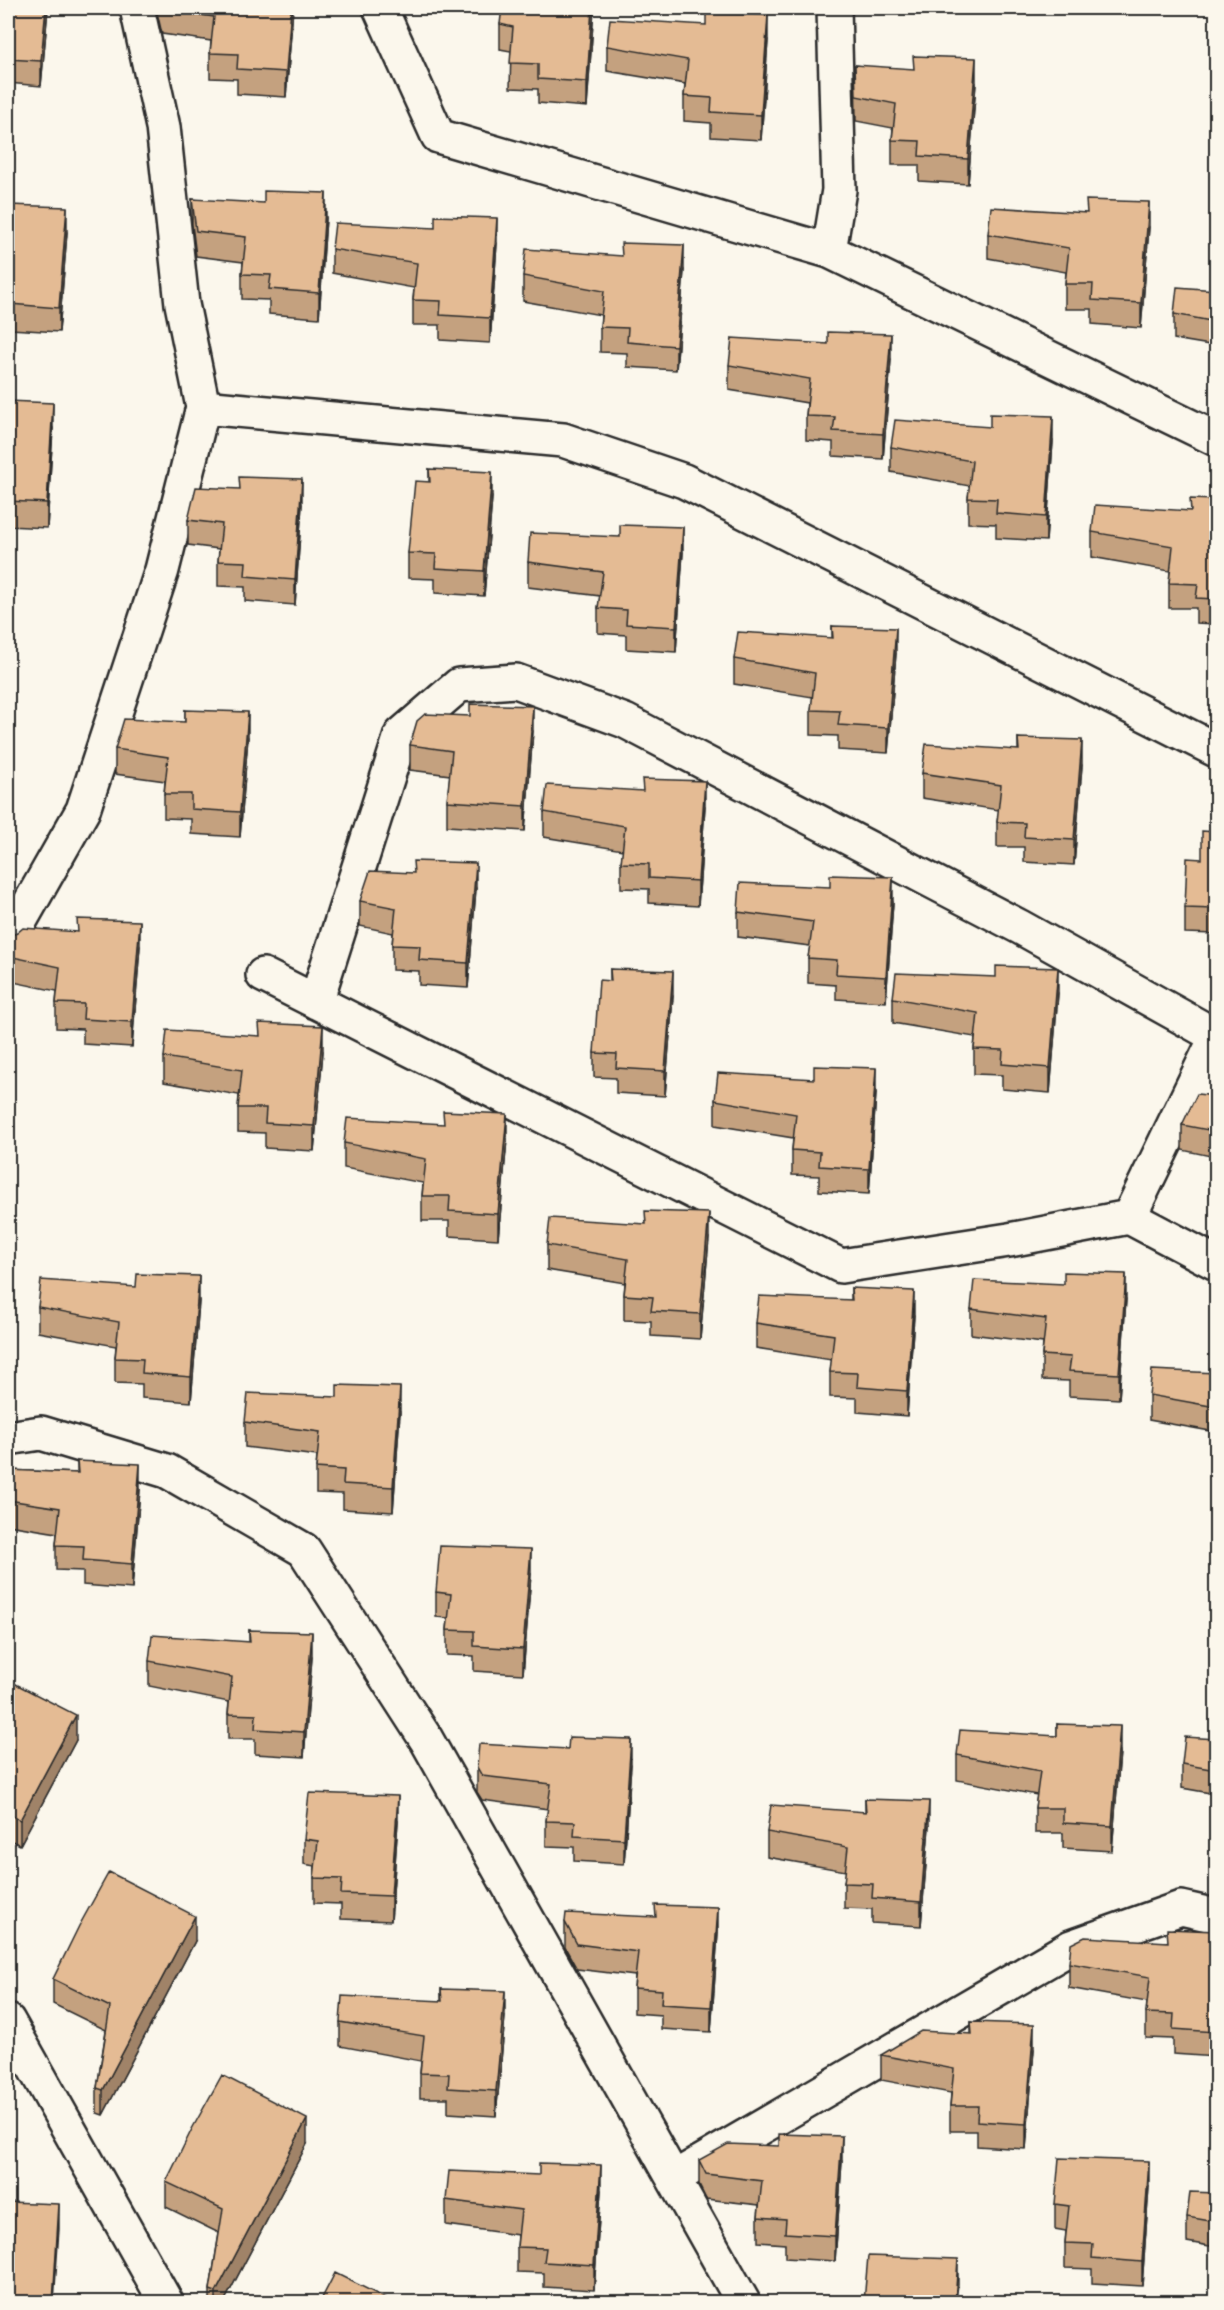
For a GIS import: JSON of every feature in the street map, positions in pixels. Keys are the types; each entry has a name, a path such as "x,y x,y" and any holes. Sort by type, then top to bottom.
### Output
{"street":[{"path":"8,942 83,810 162,570 204,407 182,304 162,127 136,8"},
{"path":"380,8 438,136 829,251 1216,440"},
{"path":"829,251 839,190 834,8"},
{"path":"204,407 563,440 673,477 1216,750"},
{"path":"316,1002 401,735 459,685 516,681 625,721 1020,927 1216,1037 1129,1217"},
{"path":"263,975 841,1266 1009,1240 1129,1217 1216,1263"},
{"path":"8,1438 41,1433 167,1471 304,1550 426,1738 743,2302"},
{"path":"674,2178 1071,1947 1181,1908 1216,1916"},
{"path":"8,2021 166,2302"}],"building":[{"path":"8,8 46,8 41,61 8,59"},
{"path":"162,8 291,8 286,72 237,69 238,54 210,53 214,17"},
{"path":"502,8 592,8 587,82 538,79 538,64 510,63 513,27 500,24"},
{"path":"706,13 768,15 761,115 711,112 712,98 684,96 688,60 607,46 610,19 706,25"},
{"path":"913,56 976,58 968,159 919,156 920,141 892,140 896,104 856,96 855,65 914,69"},
{"path":"264,191 326,193 319,293 269,289 271,275 242,274 246,237 196,231 192,199 264,203"},
{"path":"1086,200 1149,202 1141,303 1092,300 1093,284 1065,284 1069,248 988,234 991,207 1087,213"},
{"path":"8,205 67,207 59,308 10,304"},
{"path":"435,216 497,218 490,318 440,315 441,301 413,300 417,263 332,249 335,223 435,228"},
{"path":"621,243 684,245 676,346 627,342 628,328 600,327 604,291 523,276 526,249 622,256"},
{"path":"1177,287 1216,290 1216,322 1174,314"},
{"path":"828,332 891,334 883,434 833,431 835,417 806,416 810,379 729,365 732,338 828,344"},
{"path":"8,401 53,403 47,503 8,501"},
{"path":"990,414 1053,416 1046,517 996,513 997,499 968,498 972,461 891,447 895,420 990,427"},
{"path":"429,469 492,472 484,571 435,568 436,554 408,553 415,481 430,482"},
{"path":"239,477 302,479 295,580 245,576 246,562 218,561 222,524 188,520 196,487 240,489"},
{"path":"1190,499 1216,500 1216,599 1196,598 1198,584 1169,583 1173,546 1092,532 1095,505 1191,511"},
{"path":"620,525 683,527 676,627 626,624 627,610 598,608 603,572 528,562 530,533 620,537"},
{"path":"832,626 896,628 888,728 838,725 840,711 811,710 815,673 734,659 738,632 833,638"},
{"path":"470,704 533,706 525,806 447,801 452,751 410,745 417,721 425,714 470,716"},
{"path":"185,710 248,712 240,812 191,809 191,794 164,794 168,757 115,749 124,719 185,722"},
{"path":"1018,738 1082,740 1074,840 1024,837 1025,823 997,822 1001,785 922,773 926,744 1019,750"},
{"path":"642,779 705,781 698,881 649,878 649,864 621,863 625,826 544,812 547,785 643,791"},
{"path":"1202,831 1216,832 1216,909 1185,908 1187,858 1202,859"},
{"path":"413,861 476,863 468,963 419,960 420,946 392,945 396,908 360,901 370,871 414,873"},
{"path":"830,875 893,877 886,977 836,974 837,960 808,958 813,922 738,912 740,883 830,887"},
{"path":"77,919 140,921 132,1022 83,1019 84,1004 56,1003 60,967 8,956 8,936 23,928 78,932"},
{"path":"996,966 1058,968 1050,1068 1002,1064 1003,1050 974,1049 978,1013 893,998 896,973 996,977"},
{"path":"610,969 673,971 665,1071 616,1068 617,1054 594,1053 599,980 611,981"},
{"path":"259,1023 323,1026 314,1126 265,1123 266,1108 238,1108 242,1070 164,1057 167,1030 260,1036"},
{"path":"814,1066 876,1068 869,1169 819,1166 820,1152 792,1150 796,1114 715,1100 718,1073 814,1079"},
{"path":"1197,1094 1216,1096 1216,1168 1210,1168 1214,1131 1182,1125"},
{"path":"443,1111 507,1114 498,1214 449,1211 450,1196 422,1196 426,1159 344,1143 347,1118 444,1124"},
{"path":"645,1211 709,1213 700,1314 651,1311 653,1297 624,1295 628,1259 547,1245 550,1218 646,1224"},
{"path":"1064,1272 1126,1274 1119,1374 1069,1371 1071,1357 1042,1355 1046,1319 971,1309 974,1280 1064,1284"},
{"path":"137,1274 199,1276 191,1377 142,1373 143,1359 115,1358 119,1322 38,1307 41,1280 136,1287"},
{"path":"851,1288 914,1291 907,1391 857,1387 858,1373 830,1372 834,1335 756,1323 759,1296 852,1300"},
{"path":"1152,1370 1216,1373 1216,1407 1149,1395"},
{"path":"337,1385 400,1387 393,1487 343,1484 344,1470 316,1468 320,1432 245,1422 248,1393 337,1397"},
{"path":"77,1461 140,1464 132,1564 83,1560 84,1546 56,1545 60,1508 8,1500 8,1470 78,1473"},
{"path":"440,1546 531,1549 523,1649 474,1646 474,1631 447,1630 451,1594 436,1592"},
{"path":"249,1630 312,1632 304,1732 255,1729 256,1715 228,1714 232,1677 149,1661 152,1635 250,1642"},
{"path":"8,1680 76,1715 20,1820 8,1814"},
{"path":"1057,1724 1120,1726 1112,1826 1063,1823 1063,1808 1035,1808 1040,1771 957,1755 960,1730 1057,1736"},
{"path":"569,1737 631,1739 624,1839 574,1836 575,1822 546,1821 551,1784 482,1776 477,1767 479,1744 568,1749"},
{"path":"1185,1737 1216,1739 1216,1770 1182,1764"},
{"path":"309,1793 398,1796 391,1896 341,1894 342,1879 314,1878 318,1841 304,1839"},
{"path":"865,1799 929,1801 921,1902 872,1898 873,1884 844,1883 848,1847 767,1832 771,1805 866,1812"},
{"path":"109,1872 195,1916 103,2090 97,2088 110,2007 53,1979"},
{"path":"655,1905 718,1907 711,2007 661,2004 662,1990 634,1988 638,1952 577,1944 565,1922 566,1913 656,1917"},
{"path":"1167,1929 1216,1931 1216,2032 1173,2029 1174,2014 1146,2013 1150,1977 1069,1963 1071,1944 1085,1937 1168,1942"},
{"path":"441,1989 505,1991 496,2091 448,2088 449,2074 420,2073 424,2036 340,2022 342,1996 442,2001"},
{"path":"971,2022 1034,2024 1026,2124 977,2121 978,2106 950,2106 954,2069 881,2055 921,2031 972,2034"},
{"path":"222,2075 307,2119 216,2292 210,2290 223,2209 166,2182"},
{"path":"779,2134 842,2136 835,2236 785,2233 786,2219 758,2217 762,2181 706,2174 699,2160 728,2144 779,2146"},
{"path":"1059,2158 1149,2161 1142,2262 1092,2258 1093,2244 1065,2243 1069,2206 1055,2204"},
{"path":"539,2163 601,2165 594,2265 544,2262 546,2248 517,2247 521,2210 446,2200 449,2171 539,2175"},
{"path":"1190,2192 1216,2193 1216,2222 1187,2217"},
{"path":"8,2202 59,2204 53,2302 8,2301"},
{"path":"868,2256 958,2259 955,2302 864,2302"},
{"path":"335,2273 393,2302 320,2302"}]}
